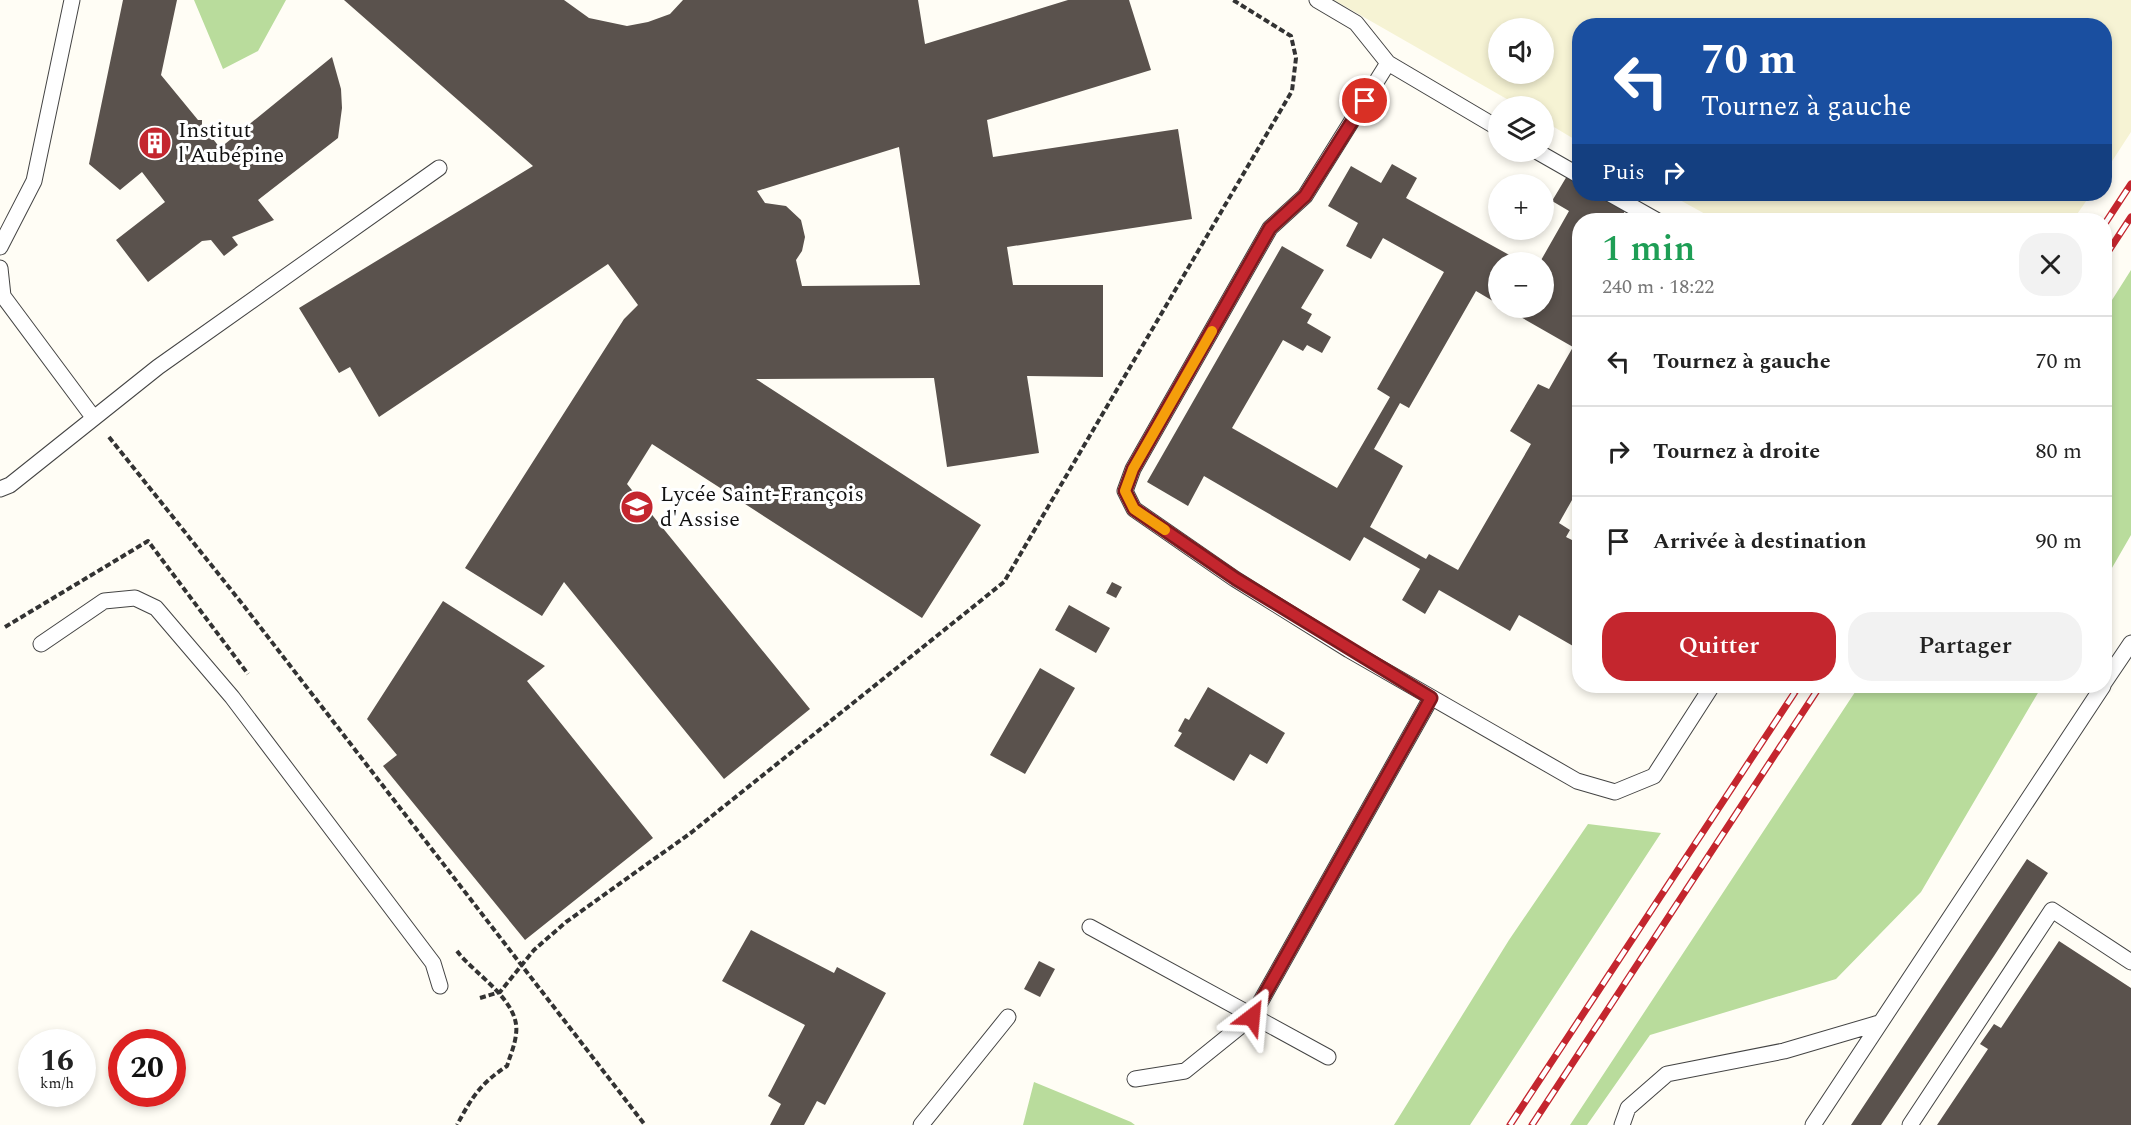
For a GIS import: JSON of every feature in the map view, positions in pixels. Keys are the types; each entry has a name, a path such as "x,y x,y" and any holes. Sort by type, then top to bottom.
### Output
{"lane":[{"path":"0,247 34,181 72,0"},
{"path":"1317,0 1356,22 1388,63 1488,122"},
{"path":"1388,63 1305,196 1270,228 1133,469 1125,491 1134,509 1226,573 1431,698 1577,781 1615,792 1654,776 1707,693"},
{"path":"1554,161 1572,171"},
{"path":"0,489 10,485 158,367 439,168"},
{"path":"1622,201 1644,213"},
{"path":"0,268 3,296 93,417"},
{"path":"41,644 104,601 135,598 156,608 232,697 421,947 433,963 440,986"},
{"path":"2112,672 2131,643"},
{"path":"1813,1125 2098,693"},
{"path":"1135,1079 1185,1071 1252,1017 1431,698"},
{"path":"1910,1125 2052,910 2131,962"},
{"path":"1090,927 1328,1057"},
{"path":"921,1125 1008,1017"},
{"path":"1622,1125 1628,1108 1667,1074 1784,1051 1879,1023"}],"path":[{"path":"480,998 500,992 534,950 566,922 692,832 1004,582 1292,91 1296,58 1291,36 1233,0"},
{"path":"93,417 244,606 645,1125"}],"shaded area":[{"path":"1334,0 2131,0 2131,132 2112,161 2112,18 1572,18 1572,138 1554,127 1554,96 1502,96"},
{"path":"1682,201 2086,201 2078,213 1703,213"}],"green space":[{"path":"194,0 286,0 258,51 223,69"},
{"path":"2131,270 2131,535 2112,568 2112,300"},
{"path":"1854,693 2038,693 1921,892 1836,979 1650,1035 1587,1125 1570,1125"},
{"path":"1588,824 1661,833 1470,1125 1394,1125 1509,940"},
{"path":"1034,1082 1131,1122 1135,1125 1023,1125"}],"building":[{"name":"Institut l'Aubépine","path":"123,0 177,0 161,75 198,120 202,120 202,125 207,125 206,130 211,130 210,135 220,148 332,57 341,89 342,108 338,138 258,200 274,220 232,237 238,245 224,256 211,240 202,241 148,282 116,240 165,202 142,172 120,190 89,164"},
{"path":"344,0 564,0 589,18 627,26 670,14 683,0 918,0 925,44 1068,0 1129,0 1151,70 987,120 993,157 1178,129 1192,219 1007,247 1013,285 1103,285 1103,377 1027,376 1039,453 947,467 934,378 756,379 981,525 922,618 652,444 627,484 810,709 724,779 564,582 542,616 465,568 624,319 638,305 608,264 379,417 350,367 339,373 299,308 533,166","holes":["899,147 920,285 802,286 796,260 802,251 805,237 801,220 786,206 765,203 757,191"]},
{"path":"1392,164 1417,178 1406,198 1504,252 1488,252 1488,298 1476,291 1409,408 1400,403 1374,449 1403,466 1370,527 1426,559 1429,554 1458,570 1531,444 1510,431 1538,384 1549,389 1572,349 1572,500 1559,523 1570,530 1566,537 1572,540 1572,645 1519,615 1510,631 1439,590 1425,614 1402,600 1420,569 1364,537 1350,561 1204,476 1188,506 1147,482 1282,246 1324,270 1301,308 1312,314 1307,323 1331,337 1322,353 1307,345 1303,351 1283,340 1232,428 1337,488 1390,397 1377,389 1444,272 1383,238 1371,259 1346,246 1358,223 1328,206 1351,166 1381,183"},
{"path":"1567,176 1572,179 1572,201 1612,201 1626,209 1624,213 1572,213 1572,346 1522,318 1554,318 1554,252 1546,252 1569,211 1554,202 1554,198"},
{"path":"1112,582 1122,587 1116,598 1106,593"},
{"path":"443,601 545,666 527,681 653,838 525,940 383,766 397,755 367,719"},
{"path":"1069,605 1110,628 1096,653 1055,630"},
{"path":"1040,668 1075,688 1025,774 990,755"},
{"path":"1208,687 1285,733 1267,764 1250,754 1234,781 1174,746 1182,733 1178,731 1185,718 1189,720"},
{"path":"2027,859 2048,873 1994,956 1881,1125 1851,1125"},
{"path":"751,930 834,973 837,967 886,993 825,1105 817,1101 804,1125 770,1125 781,1104 768,1096 805,1025 722,981"},
{"path":"2059,941 2131,988 2131,1125 1937,1125 1988,1049 1980,1044 1994,1024 2001,1028"},
{"path":"1039,961 1055,969 1040,997 1024,989"}],"railway":[{"path":"2112,213 2131,184"},
{"path":"2112,246 2131,217"},
{"path":"1510,1125 1794,693"},
{"path":"1532,1125 1815,693"}],"slow traffic":[{"path":"1165,530 1134,509 1125,491 1133,469 1212,331"}],"place":[{"name":"Institut l'Aubépine","path":"155,143"},
{"name":"Lycée Saint-François d'Assise","path":"637,507"}],"route":[{"path":"1252,1017 1431,698 1236,579 1134,509 1125,491 1133,469 1270,228 1305,196 1365,101"}]}
